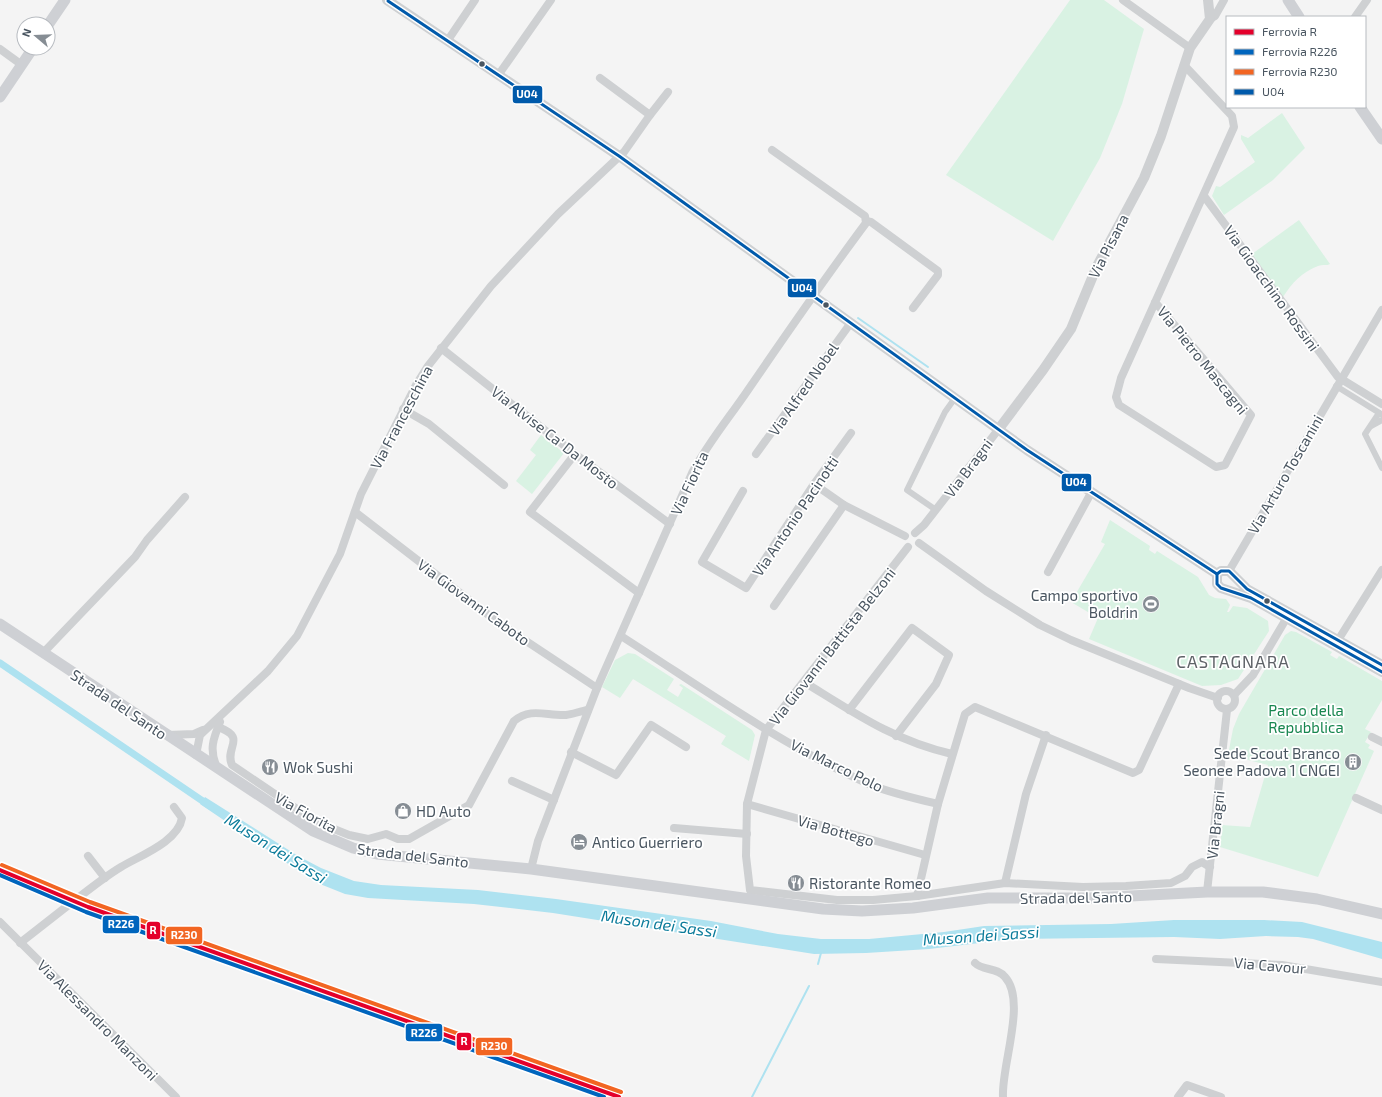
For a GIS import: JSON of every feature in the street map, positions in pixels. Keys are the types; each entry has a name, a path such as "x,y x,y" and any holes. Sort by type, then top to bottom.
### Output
{"main road":[{"path":"54,16 65,0"},
{"path":"1288,0 1298,16"},
{"path":"0,97 28,56"},
{"path":"1361,108 1382,139"},
{"name":"Strada del Santo","path":"0,624 313,831 353,848 377,854 531,869 770,898 823,909 862,911 913,908 988,898 1123,897 1207,892 1263,892 1317,899 1382,914"}],"street":[{"name":"Via Bragni","path":"387,0 619,156 998,430 936,510 916,533"},
{"path":"448,40 475,0"},
{"path":"499,74 551,0"},
{"path":"1122,0 1190,48"},
{"path":"1208,0 1210,19"},
{"name":"Via Pisana","path":"998,430 1043,370 1071,329 1097,266 1144,178 1161,136 1190,48 1210,19 1215,16 1224,0"},
{"path":"1356,16 1367,0"},
{"path":"0,49 22,64"},
{"name":"Via Pietro Mascagni","path":"1155,302 1251,415 1225,465 1216,467 1119,405 1116,397 1121,378 1155,302 1204,196 1234,128 1232,116 1184,65"},
{"path":"600,78 650,114"},
{"path":"619,156 668,92"},
{"path":"772,150 866,216 866,221 871,222 938,271 938,275 913,308"},
{"name":"Via Franceschina","path":"196,755 200,735 230,708 278,660 297,636 332,572 361,494 403,409 428,366 491,286 558,214 619,156"},
{"name":"Via Gioacchino Rossini","path":"1204,196 1329,365 1341,378"},
{"name":"Via Fiorita","path":"531,869 538,841 588,710 692,472 706,447 747,392 812,296 866,221"},
{"name":"Via Arturo Toscanini","path":"1232,573 1336,386 1382,310"},
{"name":"Via Alfred Nobel","path":"756,454 850,324"},
{"name":"Via Alvise Ca' Da Mosto","path":"441,348 575,454 670,524"},
{"path":"1341,378 1382,404"},
{"path":"1336,386 1380,414 1365,434 1382,468"},
{"path":"936,510 907,490 945,412 955,398"},
{"path":"403,409 429,424 504,485"},
{"path":"1369,427 1382,420"},
{"path":"998,430 1217,574"},
{"name":"Via Antonio Pacinotti","path":"743,491 702,562 746,588 814,484 851,433"},
{"path":"575,454 530,512 639,592"},
{"path":"814,484 844,505 905,536"},
{"path":"1048,572 1091,492"},
{"path":"43,653 135,557 147,540 185,497"},
{"path":"774,606 844,505"},
{"name":"Via Giovanni Caboto","path":"354,512 499,623 597,688"},
{"path":"909,532 916,533 919,537 919,544 914,547 908,547 904,542 905,536 909,532"},
{"path":"919,544 986,591 1040,625 1071,640 1179,684 1218,698"},
{"name":"Via Giovanni Battista Belzoni","path":"750,890 746,856 747,804 766,730 908,547"},
{"path":"1288,616 1247,589 1232,573 1221,570 1217,574 1217,584 1251,598 1288,616 1337,643 1382,665"},
{"path":"1337,643 1382,570"},
{"path":"1225,588 1232,585 1232,573"},
{"name":"Via Bragni","path":"1207,892 1227,710 1235,705 1234,695 1253,675 1288,616"},
{"path":"849,710 912,628 949,655 936,684 896,736"},
{"name":"Via Marco Polo","path":"620,636 766,730 872,785 938,804"},
{"path":"1337,643 1382,672"},
{"path":"804,682 849,710 896,736 923,748 952,754"},
{"path":"917,896 925,855 938,804 965,714 975,707 1046,735 1133,773 1139,770 1179,684"},
{"path":"1227,710 1219,706 1218,698 1220,693 1225,691 1234,695"},
{"name":"Via Franceschina","path":"217,768 213,759 212,743 218,727 230,708"},
{"name":"Via Fiorita","path":"218,727 228,731 234,737 235,742 230,756 232,765 320,823 349,835 368,839 386,834 398,839 409,839 469,805 514,721 521,715 530,713 567,715 588,710"},
{"path":"571,752 616,775 651,724 686,747"},
{"name":"Via Franceschina","path":"166,735 194,734 207,728"},
{"path":"1005,883 1026,794 1046,735"},
{"path":"1372,737 1382,742"},
{"path":"196,755 212,743"},
{"path":"512,781 554,800"},
{"path":"1356,798 1382,810"},
{"name":"Via Bottego","path":"747,804 925,855"},
{"path":"78,898 105,878 165,842 177,829 182,818 174,807"},
{"path":"674,828 747,834"},
{"path":"88,856 105,878"},
{"name":"Strada del Santo","path":"750,890 770,898 873,900 917,896 1005,883 1083,887 1171,883 1185,876 1192,867 1202,862 1210,867"},
{"path":"1034,885 1034,898"},
{"path":"959,890 960,902"},
{"path":"20,943 66,907"},
{"name":"Via Alessandro Manzoni","path":"0,922 176,1097"},
{"name":"Via Cavour","path":"1156,959 1282,966 1382,982"},
{"path":"975,962 983,968 995,970 1005,976 1014,995 1004,1097"},
{"path":"1178,1097 1187,1085 1222,1097"}],"green space":[{"path":"1070,0 1104,0 1144,29 1122,104 1100,158 1053,241 946,175"},
{"path":"1282,113 1305,148 1273,180 1224,215 1212,196 1216,186 1220,187 1255,162 1241,139 1241,135 1248,138"},
{"path":"1299,220 1330,264 1312,268 1302,275 1290,287 1283,297 1252,254"},
{"path":"541,435 564,453 532,494 516,481 536,455 530,450"},
{"name":"Campo sportivo Boldrin","path":"1110,520 1150,546 1149,550 1155,554 1157,551 1198,577 1209,595 1215,598 1226,599 1230,605 1227,612 1229,612 1233,606 1247,608 1268,621 1269,631 1238,679 1221,685 1202,686 1089,639 1098,618 1071,602 1105,544 1101,542"},
{"name":"Parco della Repubblica","path":"1291,631 1296,632 1332,652 1330,655 1337,659 1339,656 1382,681 1382,700 1365,729 1371,732 1365,742 1370,745 1368,748 1374,751 1318,877 1220,847 1222,825 1250,827 1268,765 1228,755 1233,729 1239,714 1285,635"},
{"path":"628,653 635,654 674,679 667,690 678,697 683,688 679,685 681,684 752,730 755,735 749,761 721,744 726,736 633,679 620,698 602,687 615,660"}],"water":[{"path":"205,797 298,856 321,868 354,881 381,885 478,890 556,899 711,921 778,934 821,939 869,939 944,932 984,926 1111,924 1174,920 1264,920 1302,922 1382,942 1382,959 1313,939 1266,936 1220,939 1174,937 1013,939 929,949 866,953 814,954 553,913 474,904 368,898 345,894 315,882 200,804"}],"waterway":[{"path":"858,318 928,367"},
{"name":"Muson dei Sassi","path":"0,663 210,806"},
{"path":"818,964 821,953"},
{"path":"752,1097 809,986"}],"tunnel":[{"path":"66,907 78,898"}],"rail line":[{"name":"R230","path":"2,865 90,902 621,1092"},
{"name":"R","path":"0,870 88,907 619,1097"},
{"name":"R226","path":"0,875 86,912 604,1097"}],"transit line":[{"name":"U04","path":"388,1 619,156 1027,450 1217,574"},
{"name":"U04","path":"1382,665 1247,589 1229,571 1221,571 1217,574 1217,584 1221,588 1251,598 1382,672"}],"place":[{"name":"Campo sportivo Boldrin","path":"1151,604"},
{"name":"Sede Scout Branco Seonee Padova 1 CNGEI","path":"1353,762"},
{"name":"Wok Sushi","path":"270,767"},
{"name":"HD Auto","path":"403,811"},
{"name":"Antico Guerriero","path":"579,842"},
{"name":"Ristorante Romeo","path":"796,883"}],"district":[{"name":"CASTAGNARA","path":"1233,661"}]}
